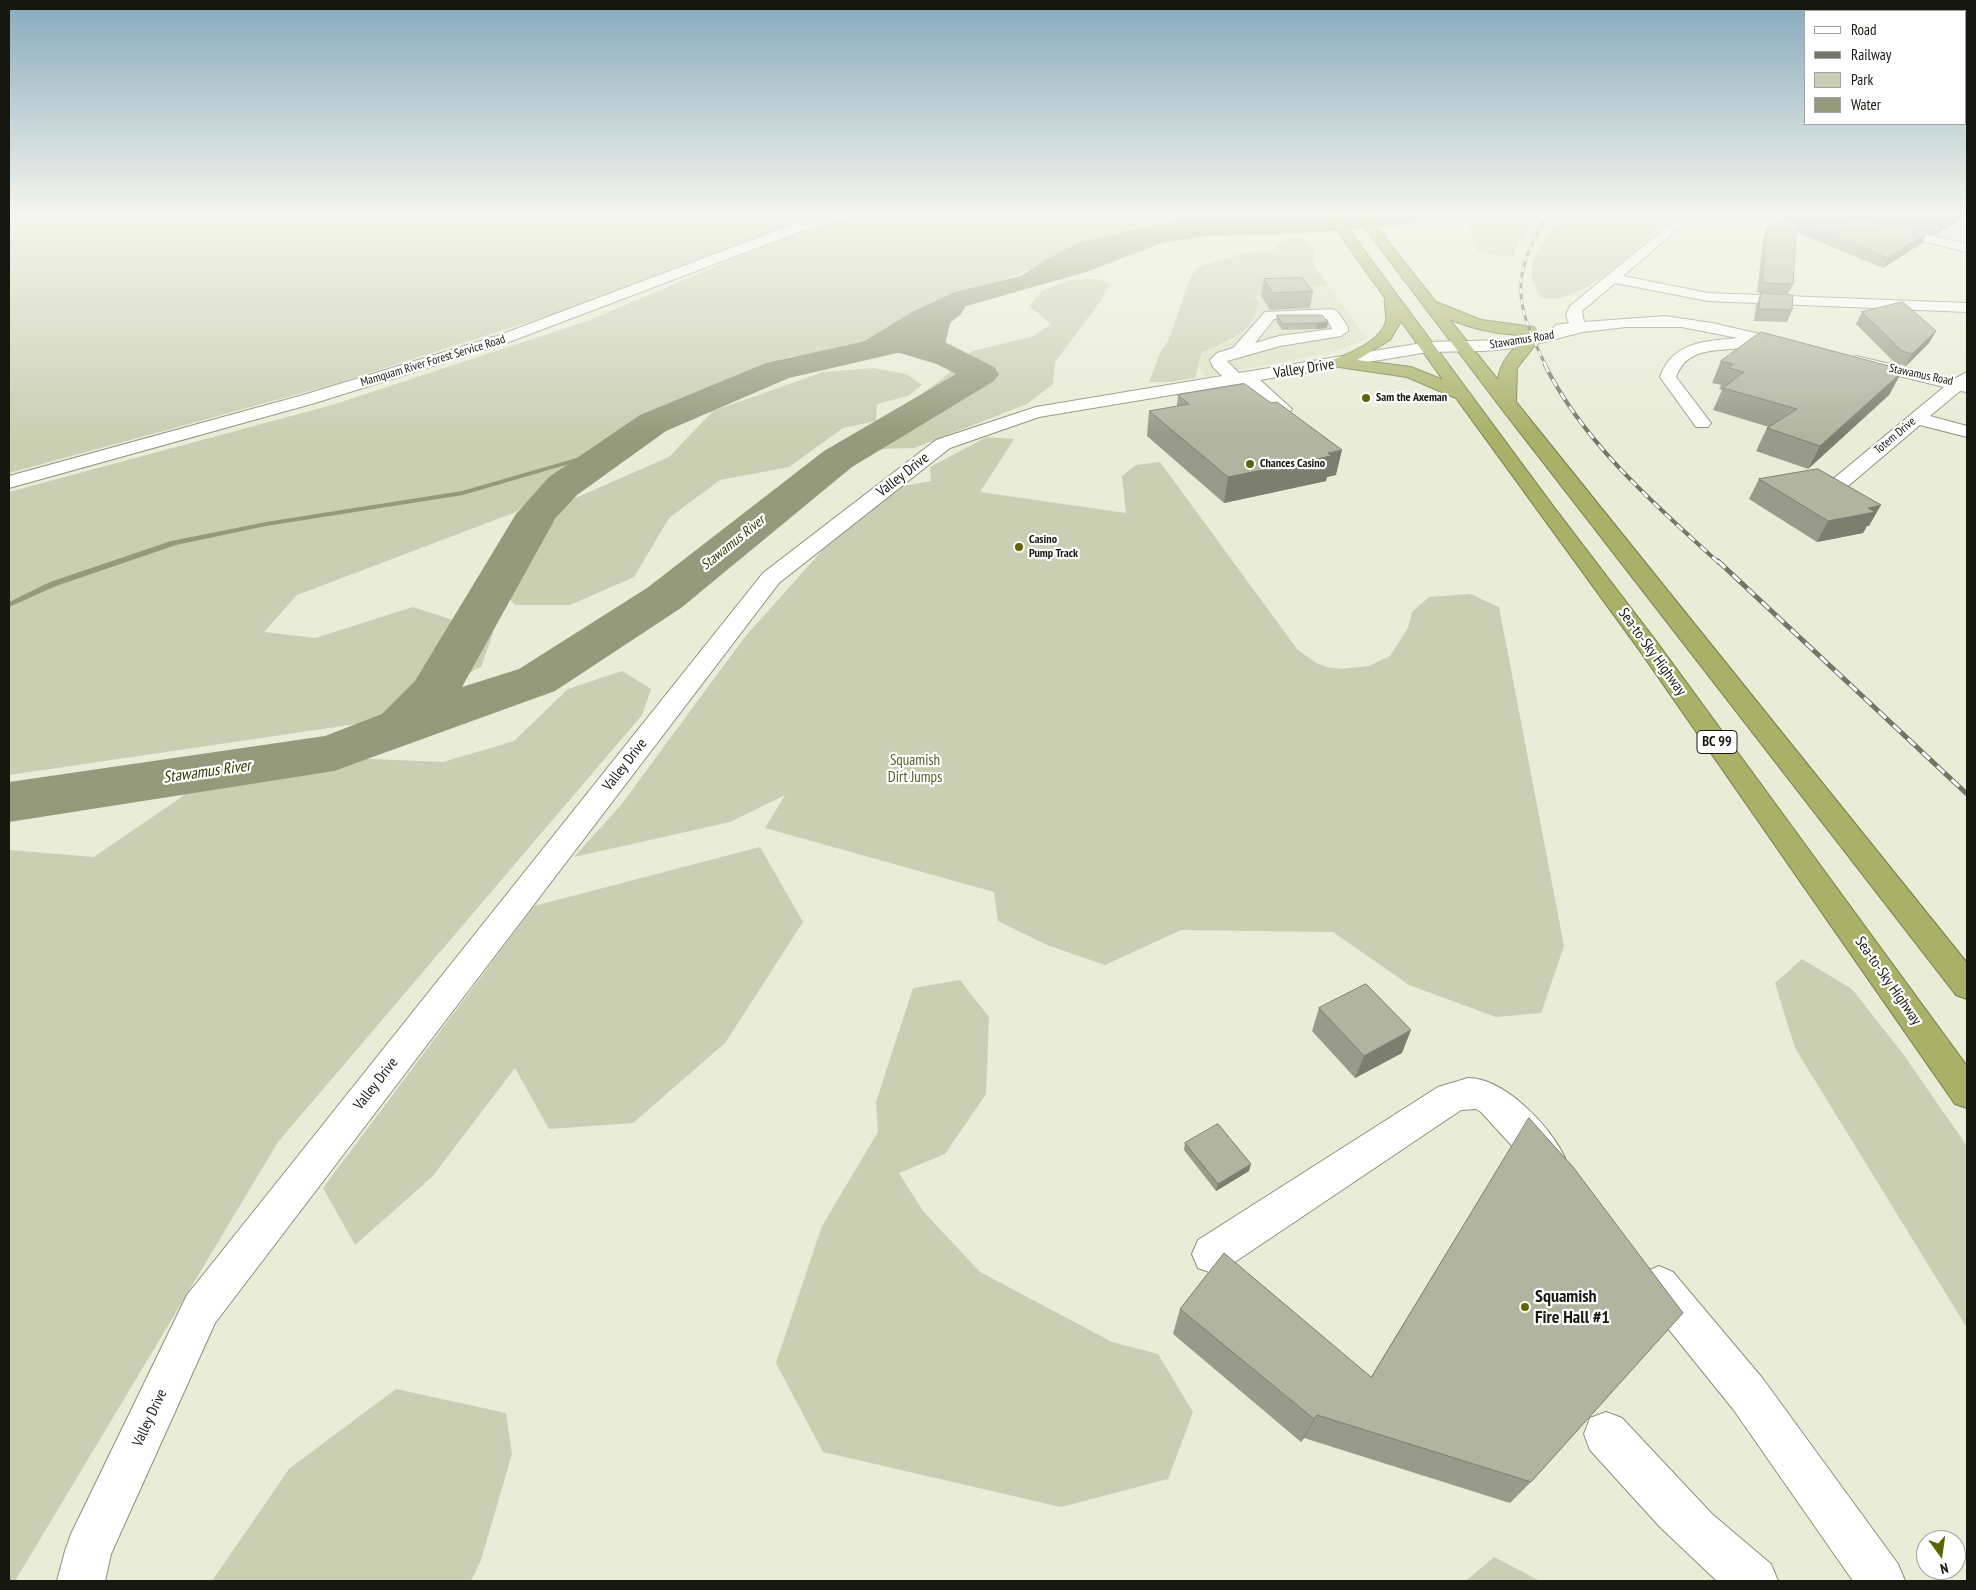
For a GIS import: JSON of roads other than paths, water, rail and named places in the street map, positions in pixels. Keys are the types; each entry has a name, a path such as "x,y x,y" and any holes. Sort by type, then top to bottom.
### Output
{"highway":[{"name":"Sea-to-Sky Highway","path":"1385,289 1648,646 1967,1093"},
{"path":"1417,289 1659,598 1793,761 1967,986"},
{"path":"1338,363 1372,346 1387,334 1393,322 1392,299"},
{"path":"1428,304 1462,321 1530,335 1512,358 1506,372 1507,404"},
{"path":"1338,363 1375,366 1411,372 1462,394"}],"street":[{"name":"Mamquam River Forest Service Road","path":"9,482 309,399 503,339 634,289"},
{"path":"1578,328 1574,315 1575,309 1598,289"},
{"path":"1668,289 1708,297 1967,308"},
{"path":"1332,314 1340,327 1340,331 1279,341 1240,369 1270,315 1332,314"},
{"name":"Stawamus Road","path":"1460,344 1530,335 1565,333 1578,328 1632,321 1666,321 1708,327 1801,349"},
{"path":"1702,423 1668,377 1675,361 1692,350 1730,343 1773,342"},
{"name":"Valley Drive","path":"81,1581 88,1551 201,1309 770,578 943,444 1036,412 1240,369 1338,363 1428,347 1460,344"},
{"name":"Stawamus Road","path":"1839,357 1964,383"},
{"path":"1240,369 1283,409"},
{"name":"Totem Drive","path":"1834,488 1916,418 1964,383"},
{"path":"1916,418 1967,432"},
{"path":"1212,1254 1450,1098 1463,1092 1487,1097 1518,1124 1569,1183"},
{"path":"1634,1256 1748,1394 1881,1581"},
{"path":"1606,1434 1652,1485 1733,1566 1754,1581"}],"water":[{"path":"967,289 1026,289 963,307 952,316 940,365 863,342 914,311 955,292"}],"waterway":[{"name":"Stawamus River","path":"910,337 949,308"},
{"name":"Stawamus River","path":"401,726 435,690 537,514 563,486 653,423 778,370 894,345 910,337"},
{"name":"Stawamus River","path":"401,726 537,680 664,598 838,459 982,374 910,337"},
{"path":"9,605 53,584 174,543 266,524 463,493 615,449"},
{"name":"Stawamus River","path":"9,802 334,753 401,726"}],"railway":[{"path":"1521,289 1527,324 1546,366"},
{"path":"1545,365 1561,394 1600,447 1670,519 1719,563"},
{"path":"1718,561 1967,794"}],"place":[{"name":"Sam the Axeman","path":"1366,398"},
{"name":"Chances Casino","path":"1250,464"},
{"name":"Casino Pump Track","path":"1019,547"},
{"name":"Squamish Fire Hall #1","path":"1525,1307"}],"park label":[{"name":"Squamish Dirt Jumps","path":"915,770"}]}
